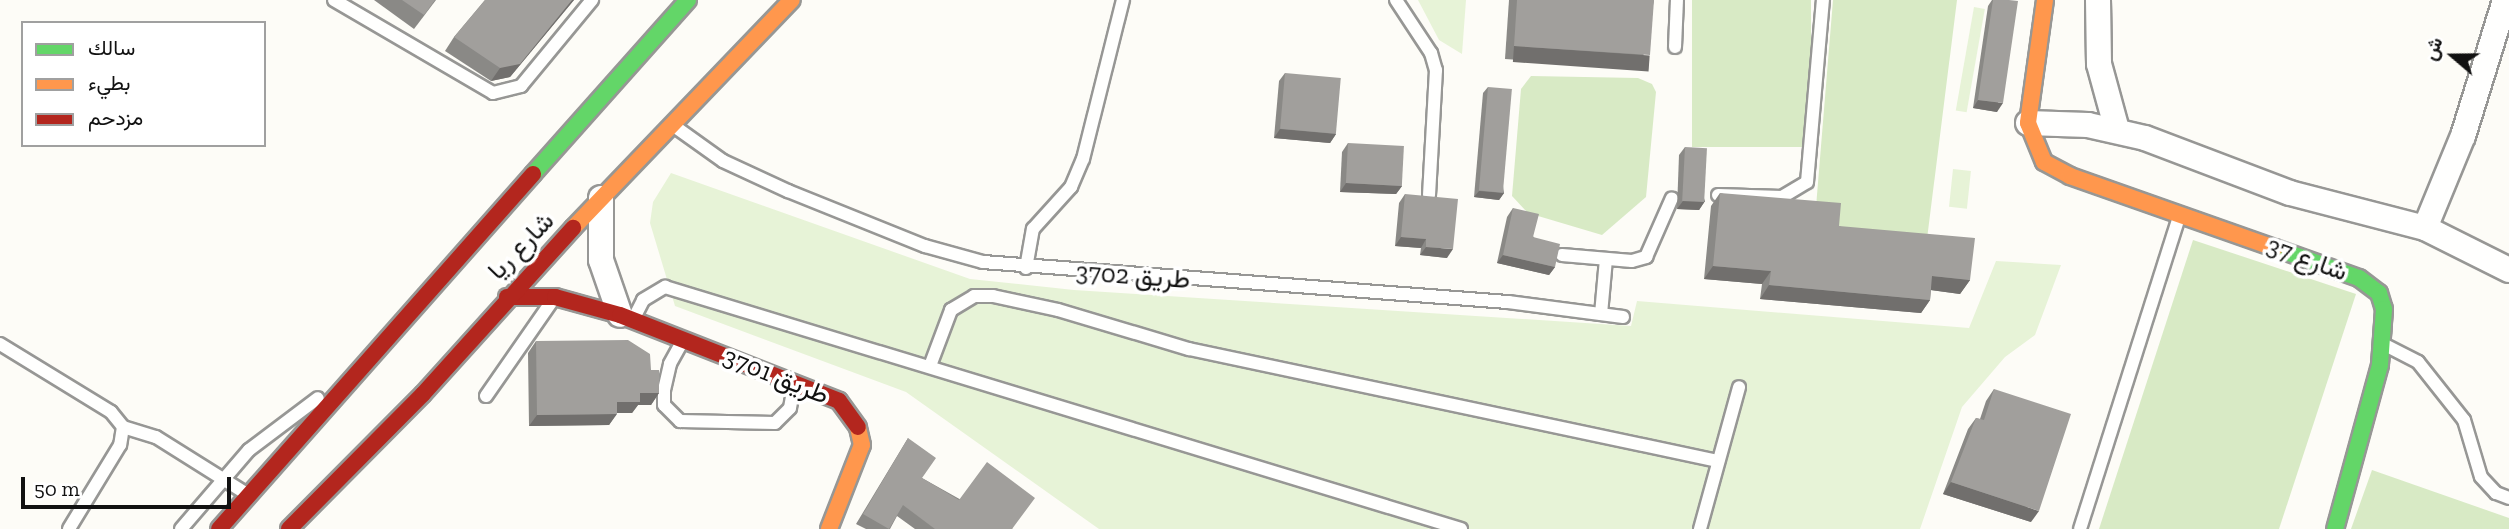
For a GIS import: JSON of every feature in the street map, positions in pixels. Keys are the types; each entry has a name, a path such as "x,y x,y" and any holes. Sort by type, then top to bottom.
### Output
{"main road":[{"name":"شارع ريا","path":"219,529 688,0"},
{"name":"شارع ريا","path":"289,529 423,394 507,297 792,0"},
{"name":"شارع 37","path":"2045,0 2028,123 2036,150 2056,171 2367,281 2383,301 2382,344 2365,432 2335,529"},
{"name":"طريق 3701","path":"507,297 555,298 627,317 839,401 856,419 861,432 856,468 829,529"}],"street":[{"path":"2098,0 2099,64 2117,130"},
{"path":"2425,228 2463,136 2505,0"},
{"path":"2028,123 2117,130 2290,193 2425,228 2509,270"},
{"path":"601,198 601,260 627,317"}],"lane":[{"path":"334,0 493,93 521,86 592,0"},
{"path":"1026,268 1033,229 1071,187 1083,159 1123,0"},
{"path":"1396,0 1432,53 1436,70 1429,195"},
{"path":"1675,47 1677,0"},
{"path":"1718,195 1782,197 1807,182 1811,173 1823,0"},
{"name":"طريق 3702","path":"673,126 723,161 925,247 1026,268 1508,302 1623,317"},
{"path":"1562,255 1606,259 1646,257 1672,198"},
{"path":"2080,529 2180,213"},
{"path":"1601,314 1606,259"},
{"path":"627,317 643,300 665,286 1461,529"},
{"path":"930,366 951,310 974,296 993,296 1058,310 1189,349 1718,461"},
{"path":"486,396 555,298"},
{"path":"685,339 670,364 663,391 664,405 680,421 775,423 790,408 794,384"},
{"path":"0,344 111,412 123,427 156,437 224,477 247,495"},
{"path":"2382,344 2418,362 2464,421 2481,477 2496,494 2509,498"},
{"path":"181,529 224,477 277,426 346,383"},
{"path":"1700,529 1739,387"},
{"path":"69,529 120,445 123,427"}],"green space":[{"path":"1418,0 1466,0 1462,54 1439,40"},
{"path":"1692,0 1811,0 1811,147 1692,147"},
{"path":"1833,0 1957,0 1927,239 1838,229 1816,207"},
{"path":"1974,7 1985,9 1967,112 1956,110"},
{"path":"1531,76 1638,78 1652,84 1656,92 1646,197 1602,235 1528,213 1512,196 1521,89"},
{"path":"1953,169 1971,171 1967,209 1949,207"},
{"path":"671,173 970,279 1074,290 1631,326 1637,301 1969,328 1996,261 2061,265 2035,335 2005,357 1962,407 1920,529 1099,529 906,392 675,306 650,223 653,202"},
{"path":"2193,240 2356,294 2279,529 2099,529"},
{"path":"2372,470 2509,518 2509,529 2351,529"}],"building":[{"path":"402,0 435,0 424,15"},
{"path":"485,0 572,0 520,64 500,68 454,37"},
{"path":"1517,0 1654,0 1650,55 1514,46"},
{"path":"1993,0 2018,1 2003,103 1978,100"},
{"path":"1285,73 1341,78 1336,134 1280,129"},
{"path":"1488,87 1512,89 1503,193 1479,191"},
{"path":"1348,143 1404,146 1402,186 1346,183"},
{"path":"1685,147 1707,148 1704,202 1682,201"},
{"path":"1720,193 1841,203 1839,226 1975,238 1970,280 1932,276 1930,300 1769,285 1771,271 1713,266"},
{"path":"1405,194 1458,199 1453,249 1426,247 1426,239 1401,237"},
{"path":"1513,208 1539,214 1533,237 1560,244 1555,267 1503,255"},
{"path":"628,340 650,354 651,370 659,370 659,393 640,393 640,402 617,402 617,414 537,415 536,341"},
{"path":"1994,389 2071,414 2039,511 1951,482 1976,418 1984,420"},
{"path":"908,438 936,458 922,478 959,500 987,462 1035,498 1012,529 935,529 903,505 889,529 863,514"}],"traffic: fast":[{"path":"533,174 688,0"},
{"path":"2275,248 2359,278 2379,293 2384,309 2380,365 2335,529"}],"traffic: slow":[{"path":"573,228 792,0"},
{"path":"2045,0 2028,123 2044,162 2070,176 2275,248"},
{"path":"829,529 862,445 858,427"}],"traffic: jam":[{"path":"219,529 533,174"},
{"path":"289,529 423,394 573,228"},
{"path":"507,297 555,297 620,315 839,401 858,427"}]}
